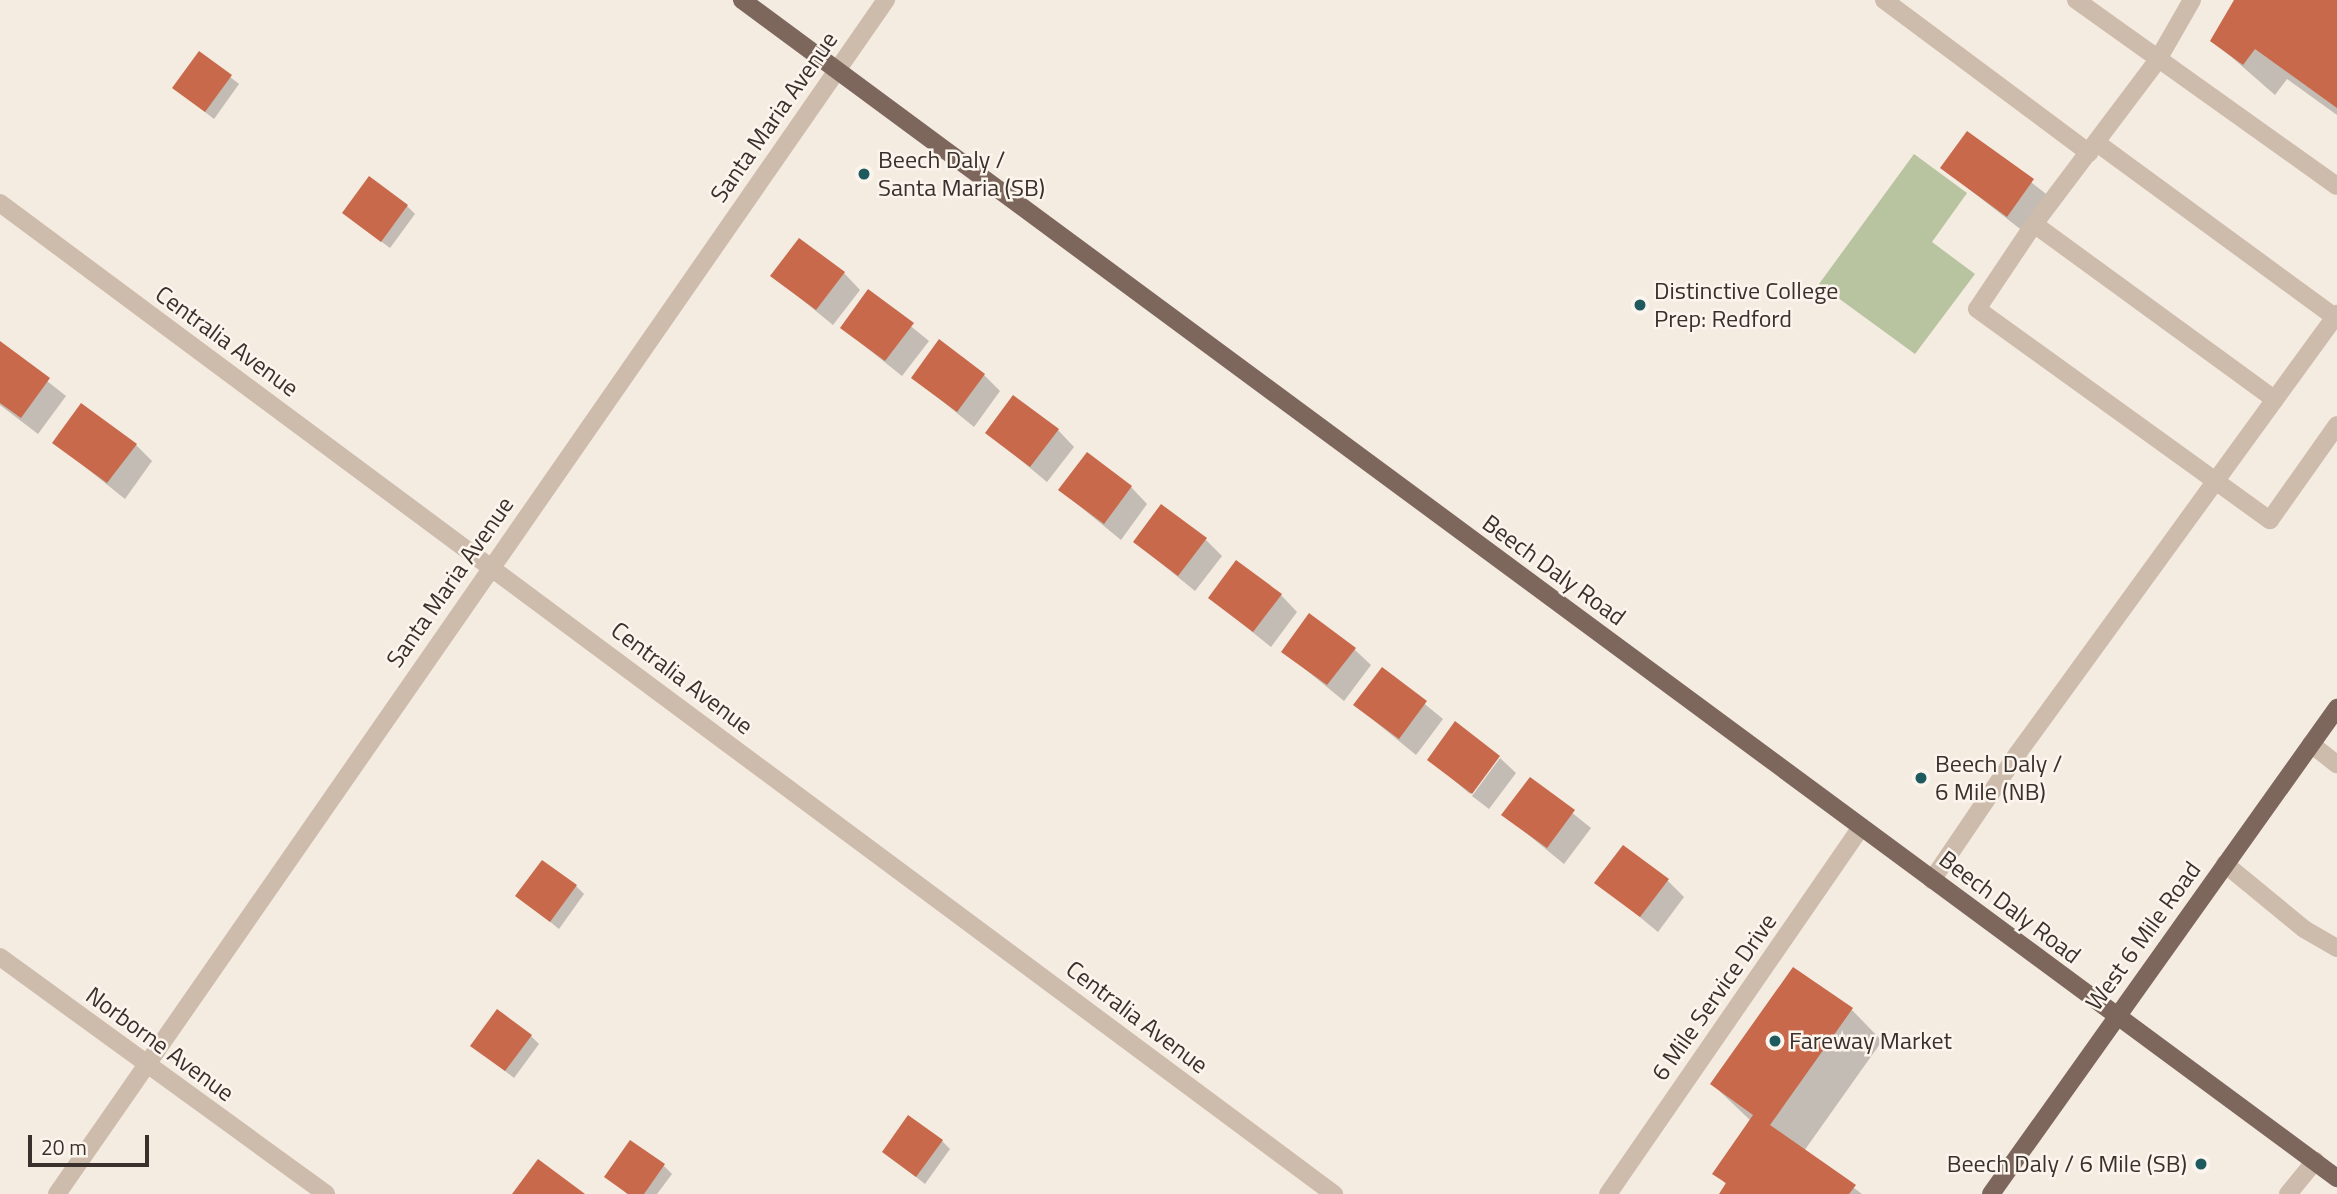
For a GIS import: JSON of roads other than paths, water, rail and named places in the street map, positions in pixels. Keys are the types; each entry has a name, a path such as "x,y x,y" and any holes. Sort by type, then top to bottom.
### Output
{"main road":[{"name":"Beech Daly Road","path":"742,0 2337,1178"},
{"name":"West 6 Mile Road","path":"1991,1194 2337,708"}],"street":[{"name":"Santa Maria Avenue","path":"57,1194 886,0"},
{"path":"1884,0 2336,316 2214,482 1932,880"},
{"path":"2076,0 2157,61 2337,186"},
{"path":"2192,0 2157,61 2034,224 1977,309 2270,520 2337,425"},
{"name":"Centralia Avenue","path":"0,204 1334,1194"},
{"path":"2034,224 2274,400"},
{"path":"2311,744 2337,764"},
{"name":"6 Mile Service Drive","path":"1608,1194 1861,827"},
{"path":"2225,864 2304,929 2335,943"},
{"name":"Norborne Avenue","path":"0,957 326,1194"},
{"path":"2288,1194 2315,1161"}],"place":[{"name":"Beech Daly / Santa Maria (SB)","path":"864,174"},
{"name":"Distinctive College Prep: Redford","path":"1640,305"},
{"name":"Beech Daly / 6 Mile (NB)","path":"1921,778"},
{"name":"Fareway Market","path":"1775,1041"},
{"name":"Beech Daly / 6 Mile (SB)","path":"2201,1164"}]}
